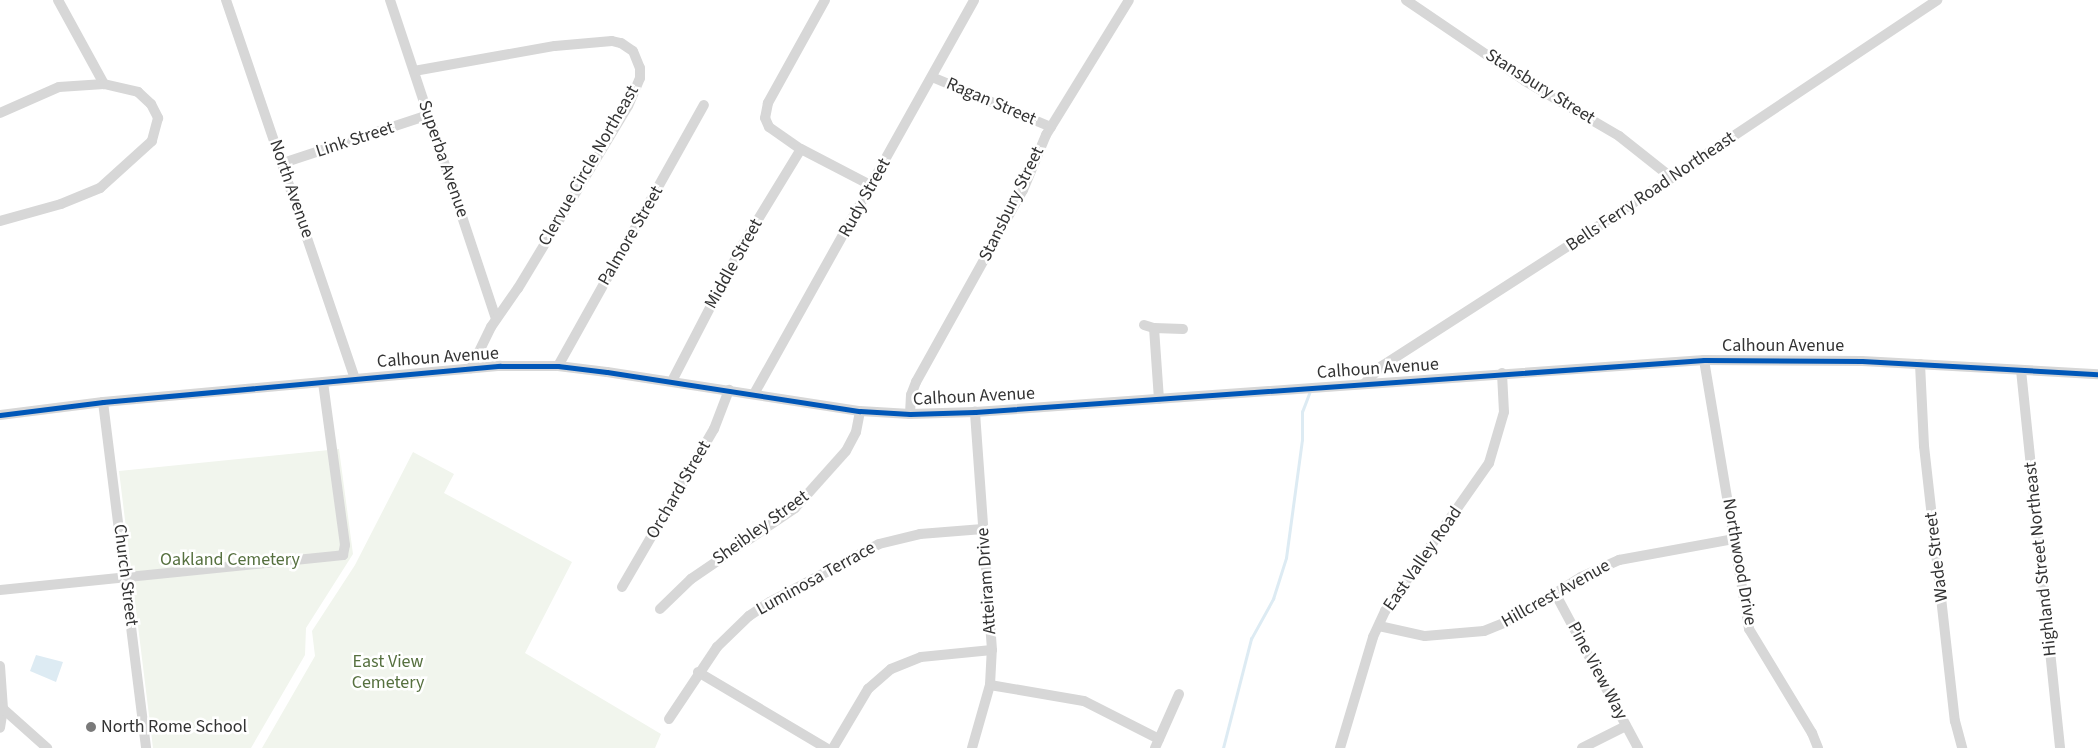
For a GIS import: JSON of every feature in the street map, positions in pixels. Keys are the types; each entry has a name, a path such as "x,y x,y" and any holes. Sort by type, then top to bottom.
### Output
{"street":[{"path":"58,0 104,84"},
{"name":"North Avenue","path":"226,0 355,379"},
{"name":"Superba Avenue","path":"390,0 496,319"},
{"path":"825,0 768,103 765,118 769,127 801,150 872,186"},
{"name":"Rudy Street","path":"754,394 872,186 974,0"},
{"name":"Stansbury Street","path":"910,414 911,395 916,382 1022,190 1051,126 1128,0"},
{"name":"Stansbury Street","path":"1406,0 1525,81 1618,136 1672,178"},
{"name":"Bells Ferry Road Northeast","path":"1364,384 1382,366 1672,178 1938,0"},
{"name":"Clervue Circle Northeast","path":"414,71 555,46 595,42 621,42 637,57 640,78 628,106 518,288 496,319 471,368"},
{"name":"Ragan Street","path":"932,77 1051,126"},
{"path":"0,113 59,87 104,84 121,87 145,96 158,118 152,141 113,178 92,193 0,221"},
{"name":"Palmore Street","path":"558,366 704,105"},
{"name":"Link Street","path":"283,163 428,115"},
{"name":"Middle Street","path":"672,380 743,244 801,150"},
{"path":"1144,325 1154,328 1183,329"},
{"path":"1154,328 1159,399"},
{"name":"Calhoun Avenue","path":"0,415 103,402 471,368 558,366 672,380 860,411 910,414 975,412 1704,360 1920,364 2098,374"},
{"name":"Northwood Drive","path":"1704,360 1749,628 1812,733 1818,748"},
{"name":"Wade Street","path":"1920,364 1926,464 1955,722 1962,748"},
{"name":"Highland Street Northeast","path":"2022,370 2060,748"},
{"name":"East Valley Road","path":"1340,748 1379,626 1398,593 1489,463 1504,412 1502,373"},
{"path":"0,590 343,555 345,545 323,382"},
{"name":"Orchard Street","path":"622,588 714,429 729,390"},
{"name":"Church Street","path":"103,402 146,748"},
{"name":"Sheibley Street","path":"660,609 691,579 801,502 846,451 856,432 860,411"},
{"name":"Atteiram Drive","path":"972,748 990,685 992,650 975,412"},
{"name":"Luminosa Terrace","path":"669,719 698,672 718,647 749,616 845,560 879,544 908,536 983,529"},
{"name":"Hillcrest Avenue","path":"1379,626 1425,636 1463,635 1516,618 1555,593 1618,560 1733,539"},
{"name":"Pine View Way","path":"1555,593 1638,748"},
{"path":"833,748 868,689 891,669 922,657 992,650"},
{"path":"0,666 2,708 0,728"},
{"path":"698,672 826,748"},
{"path":"990,685 1084,701 1157,744 1179,694"},
{"path":"2,708 47,748"},
{"path":"1582,748 1626,726"}],"green space":[{"name":"Oakland Cemetery","path":"339,449 353,554 306,628 305,655 251,748 153,748 119,471"},
{"name":"East View Cemetery","path":"413,452 454,474 444,493 572,562 525,653 661,734 655,748 262,748 315,656 312,631 355,565"}],"shaded area":[{"path":"36,655 63,662 56,682 30,671"}],"waterway":[{"path":"1223,748 1251,639 1273,599 1286,558 1302,440 1302,412 1310,391"}],"cycle path":[{"path":"0,415 103,402 500,366 558,366 860,411 910,414 975,412 1704,360 1862,361 2098,374"}],"place":[{"name":"North Rome School","path":"91,727"}]}
